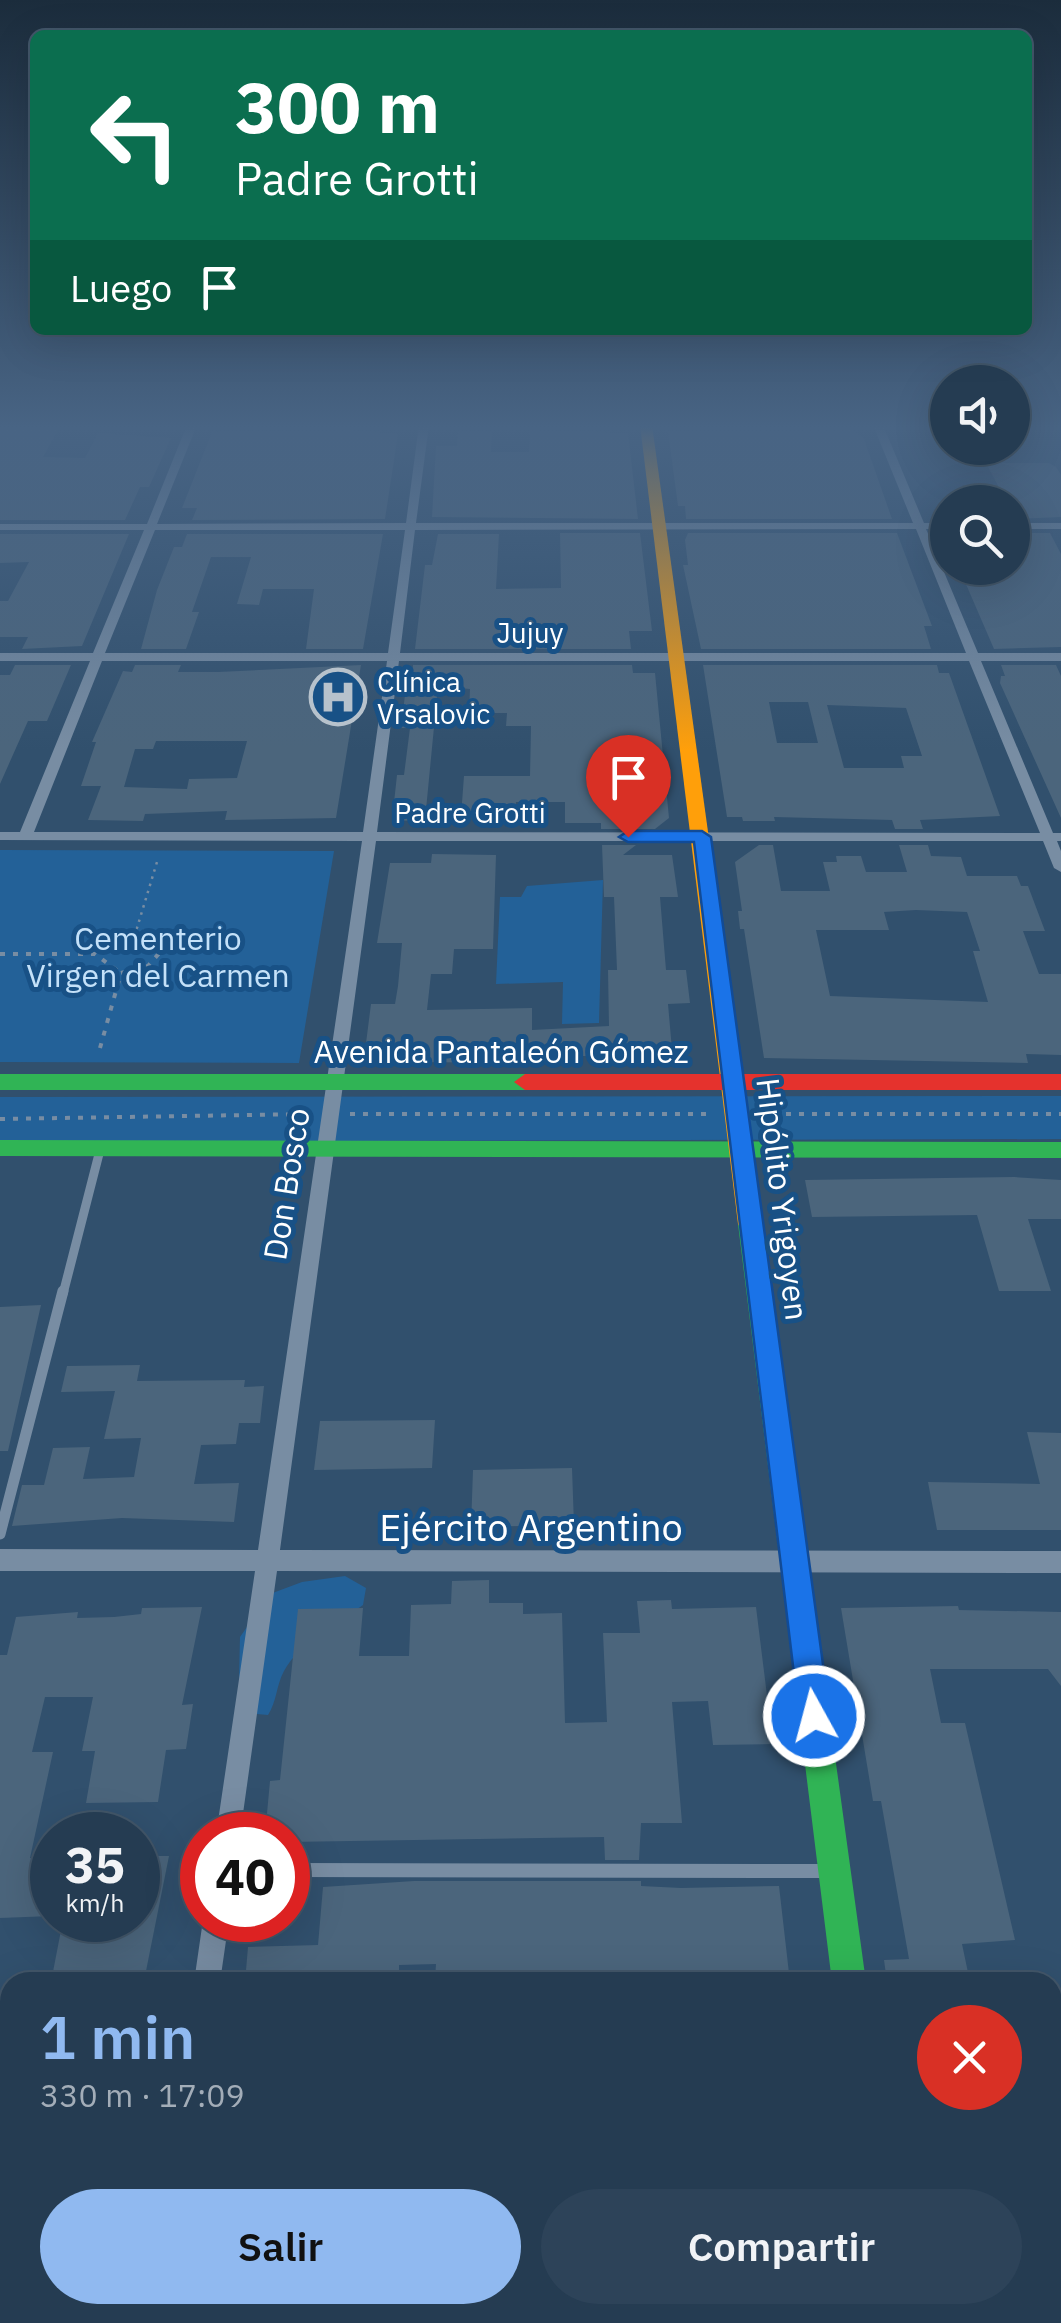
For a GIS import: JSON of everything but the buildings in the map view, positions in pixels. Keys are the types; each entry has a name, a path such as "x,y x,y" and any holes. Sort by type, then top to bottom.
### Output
{"street":[{"path":"25,836 147,533"},
{"name":"Don Bosco","path":"231,1812 337,1083 409,533"},
{"name":"Hipólito Yrigoyen","path":"662,533 848,1972"},
{"path":"923,533 973,657 1055,837 1061,868"},
{"name":"Jujuy","path":"0,657 1061,657"},
{"name":"Padre Grotti","path":"0,836 1055,837"},
{"name":"Avenida Pantaleón Gómez","path":"0,1082 1061,1082"},
{"path":"0,1148 1061,1150"},
{"name":"Ejército Argentino","path":"0,1560 1061,1562"},
{"path":"208,1972 213,1942"}],"lane":[{"path":"0,1534 100,1147"},
{"path":"310,1870 833,1871"}],"path":[{"path":"121,973 148,966 162,950 153,935 137,928 158,862"},
{"path":"0,954 95,954 121,973"},
{"path":"100,1048 121,973"},
{"path":"0,1119 332,1114 1061,1114"}],"green space":[{"name":"Cementerio Virgen del Carmen","path":"0,850 334,851 299,1063 0,1062"},
{"path":"603,880 599,1023 562,1024 563,982 496,984 500,897 521,897 527,886"},
{"path":"1061,1096 1061,1139 0,1142 0,1097"},
{"path":"345,1576 366,1588 363,1605 299,1651 284,1671 268,1715 257,1714 239,1680 240,1637 270,1594 302,1582"}],"traffic: fast":[{"path":"0,1082 525,1082"},
{"path":"0,1148 1061,1150"},
{"path":"750,1224 848,1972"}],"traffic: slow":[{"path":"660,533 750,1224"}],"traffic: jam":[{"path":"525,1082 1061,1082"}],"place":[{"name":"Clínica Vrsalovic","path":"338,697"}],"route":[{"path":"628,837 702,837 814,1716"}]}
